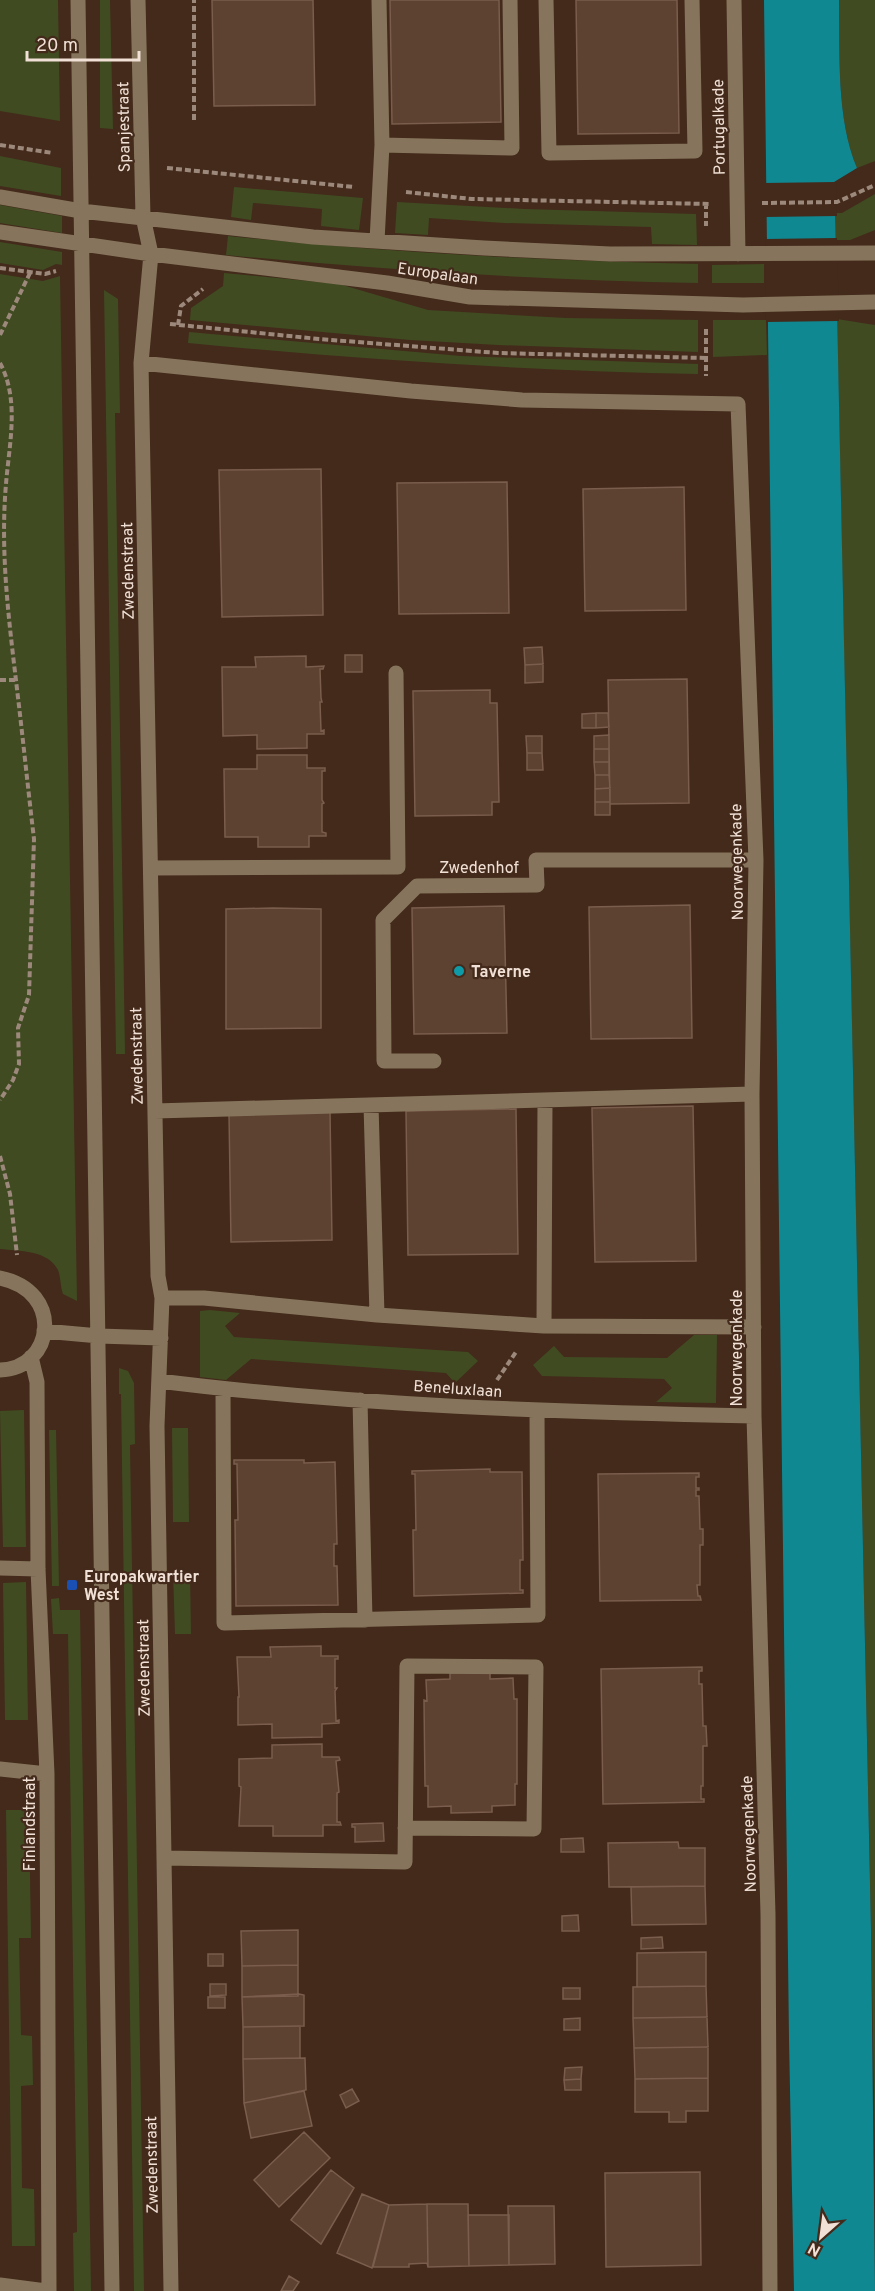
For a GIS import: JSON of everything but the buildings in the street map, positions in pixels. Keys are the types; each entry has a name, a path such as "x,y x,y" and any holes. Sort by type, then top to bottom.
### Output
{"street":[{"path":"78,0 112,2291"},
{"name":"Spanjestraat","path":"138,0 143,217 151,254"},
{"path":"377,240 382,145 379,0"},
{"path":"382,145 512,148 510,0"},
{"path":"546,0 549,153 695,151 692,0"},
{"name":"Portugalkade","path":"734,0 738,254"},
{"name":"Europalaan","path":"0,197 81,211 314,237 610,254 875,253"},
{"name":"Europalaan","path":"0,232 470,297 557,301 766,304 875,302"},
{"name":"Zwedenstraat","path":"151,254 141,363 158,1276 162,1298 157,1426 171,2291"},
{"name":"Noorwegenkade","path":"141,363 411,392 522,400 738,404 756,860 752,1094 754,1416 768,1914 770,2291"},
{"path":"152,868 398,867 396,673"},
{"name":"Zwedenhof","path":"434,1061 384,1061 383,920 417,886 537,885 536,860 756,860"},
{"path":"155,1111 752,1094"},
{"path":"544,1326 545,1100"},
{"path":"371,1105 378,1315"},
{"path":"0,1278 17,1282 30,1290 39,1301 44,1316 44,1331 40,1345 31,1357 18,1365 0,1370"},
{"path":"162,1298 204,1298 378,1315 544,1326 754,1327"},
{"path":"44,1331 161,1338"},
{"name":"Finlandstraat","path":"31,1357 37,1382 38,1569 47,1774 48,2291"},
{"name":"Beneluxlaan","path":"159,1382 223,1390 537,1412 754,1416"},
{"path":"223,1390 224,1623 538,1615 537,1412"},
{"path":"360,1400 365,1620"},
{"path":"0,1568 38,1569"},
{"path":"164,1858 405,1862 405,1828 407,1666 536,1667 534,1830 405,1828"},
{"path":"0,1769 47,1774"},
{"path":"0,2285 48,2291"}],"path":[{"path":"194,0 194,120"},
{"path":"764,203 837,202 875,185"},
{"path":"0,335 30,273"},
{"path":"178,325 181,306 207,285"},
{"path":"146,320 319,339 498,353 706,358"},
{"path":"0,363 7,375 10,394 11,433 4,514 6,599 34,863 29,995 18,1028 19,1064 13,1080 0,1100"},
{"path":"0,680 16,680"},
{"path":"0,1156 10,1194 17,1256 17,1282"},
{"path":"478,1407 516,1352 517,1324"}],"green space":[{"path":"0,0 58,0 60,121 0,111"},
{"path":"100,0 110,0 113,129 100,128"},
{"path":"839,0 875,0 875,161 857,168 850,149 842,107"},
{"path":"0,156 61,168 61,196 0,186"},
{"path":"234,187 363,198 359,230 321,226 322,209 253,203 251,220 231,217"},
{"path":"875,194 875,230 850,240 835,240 835,213 842,213"},
{"path":"397,202 525,209 696,214 697,245 652,244 651,227 504,223 429,218 428,235 395,233"},
{"path":"0,205 62,216 62,233 0,223"},
{"path":"228,236 463,255 698,264 698,283 462,274 226,255"},
{"path":"0,242 62,252 62,265 56,264 43,270 0,263"},
{"path":"764,264 764,283 712,283 712,265"},
{"path":"224,273 339,284 428,310 566,318 698,320 698,352 410,340 190,320 191,308 223,286"},
{"path":"0,274 43,281 60,276 77,1301 63,1294 58,1270 53,1263 40,1255 0,1249"},
{"path":"104,290 118,299 120,413 115,413 125,1054 116,1054"},
{"path":"837,319 875,325 875,2150 871,1931"},
{"path":"713,320 766,320 767,355 713,357"},
{"path":"189,332 461,356 698,364 698,374 506,367 315,354 188,343"},
{"path":"200,1311 240,1313 225,1326 234,1337 468,1352 478,1361 455,1383 446,1373 251,1359 226,1380 200,1377"},
{"path":"694,1335 717,1335 716,1403 656,1402 672,1388 664,1379 542,1376 533,1365 554,1346 564,1357 667,1358"},
{"path":"119,1368 128,1371 134,1383 135,1444 130,1445 144,2291 134,2291"},
{"path":"24,1410 26,1547 3,1547 0,1411"},
{"path":"172,1428 188,1428 189,1522 173,1522"},
{"path":"49,1430 56,1430 59,1586 52,1586"},
{"path":"173,1572 190,1572 191,1634 175,1634"},
{"path":"26,1582 28,1720 5,1720 3,1583"},
{"path":"59,1598 60,1610 80,1610 91,2291 74,2291 73,2233 77,2232 68,1634 53,1634 51,1599"},
{"path":"6,1810 29,1810 31,1938 19,1938 21,2035 32,2036 33,2085 21,2086 22,2188 34,2189 35,2246 12,2246"}],"water":[{"path":"764,0 839,0 842,107 850,149 857,168 834,182 871,1931 875,2291 794,2291"}],"pier":[{"path":"836,182 837,216 764,217 764,183"},
{"path":"837,238 839,321 766,322 765,239"}],"place":[{"name":"Taverne","path":"459,971"},
{"name":"Europakwartier West","path":"72,1585"}]}
